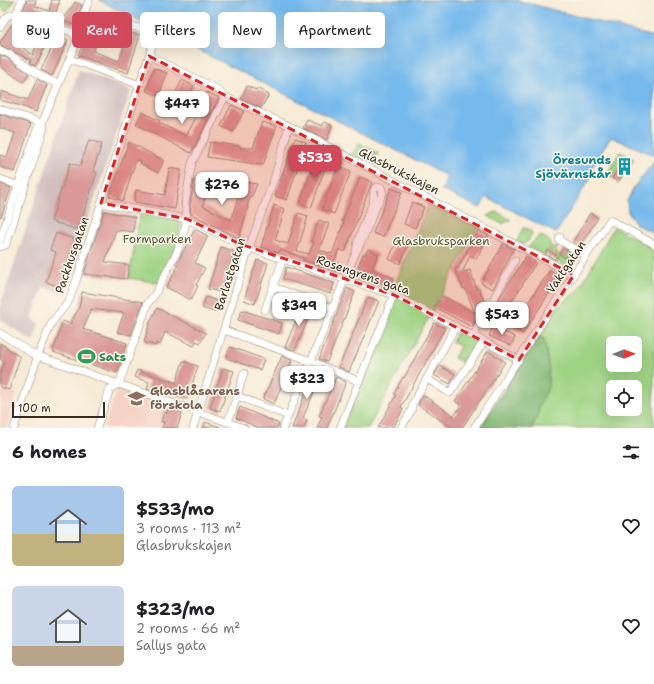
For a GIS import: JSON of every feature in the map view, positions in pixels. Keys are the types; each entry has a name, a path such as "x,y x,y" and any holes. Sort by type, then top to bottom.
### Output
{"street":[{"path":"17,12 22,0"},
{"path":"85,12 89,0"},
{"path":"0,27 12,13"},
{"name":"Packhusgatan","path":"14,428 38,355 52,322 69,301 157,31 132,26"},
{"path":"0,247 6,245 38,126 42,123 74,48"},
{"path":"0,50 9,54 41,76 58,84"},
{"name":"Glasbrukskajen","path":"149,56 217,89 225,97 289,126 574,275"},
{"path":"70,59 140,85"},
{"path":"97,428 110,388 119,384 148,303 155,294 177,252 187,219 185,203 192,163 225,97"},
{"path":"0,108 42,123"},
{"name":"Barlastgatan","path":"193,428 249,248 274,179 289,126"},
{"path":"0,179 21,187"},
{"path":"0,240 21,187"},
{"path":"283,428 356,252 383,193 381,187 376,187 374,190 373,202 358,240 356,252"},
{"name":"Rosengrens gata","path":"101,203 187,219 249,248 394,295 519,360"},
{"name":"Vaktgatan","path":"474,428 610,220 654,244"},
{"path":"560,237 559,240 586,256"},
{"path":"265,310 282,259"},
{"path":"474,336 489,304 493,300 515,260"},
{"path":"273,287 333,308"},
{"path":"340,428 394,295"},
{"path":"401,428 412,409 412,405 456,326"},
{"path":"224,330 311,361 358,381"},
{"path":"0,334 32,354 244,428"},
{"path":"427,379 450,393 484,341"},
{"path":"228,422 244,373"},
{"path":"237,396 288,416"}],"highlighted area":[{"path":"149,56 574,275 519,360 394,295 240,244 187,219 101,203"}],"shaded area":[{"path":"79,70 131,90 63,293 43,287 32,318 39,324 33,342 0,319 0,306"},
{"name":"Glasblåsarens förskola","path":"119,384 186,408 179,428 104,428"},
{"path":"0,388 17,394 6,428 0,428"}],"green space":[{"path":"0,0 15,0 6,12 0,6"},
{"path":"359,143 378,153 371,166 351,156"},
{"path":"620,152 634,159 619,182 607,174"},
{"name":"Glasbruksparken","path":"429,203 479,226 368,428 343,428 398,292 393,289"},
{"path":"497,212 511,220 502,224 488,216"},
{"name":"Formparken","path":"140,214 181,221 176,249 159,283 129,278"},
{"path":"614,227 654,250 654,428 480,428 557,307 578,291"},
{"path":"523,228 529,229 532,233 528,241 523,244 517,241"},
{"path":"539,236 544,237 549,241 551,244 550,248 559,245 555,252 564,258 569,251 575,254 567,267 555,260 557,257 553,255 551,258 548,256 551,251 548,250 544,255 528,247"},
{"path":"457,332 479,343 465,364 454,358 460,346 452,342"},
{"path":"539,337 544,338 549,369 548,388 539,406 539,412 532,428 480,428"}],"water":[{"path":"99,0 517,0 654,38 654,155 611,137 589,172 592,175 556,233 486,197 480,208 442,190 447,176 194,48 210,48 210,12 140,12 140,21 132,17 132,12 123,12"},
{"path":"654,162 654,233 636,224 628,212 627,201 634,187"}],"building":[{"path":"27,0 36,0 35,6 49,11 52,0 60,0 56,12 23,11"},
{"path":"75,2 82,5 79,12 72,12 72,24 64,21 64,17"},
{"path":"12,24 12,48 23,48 33,55 35,48 44,48 35,66 30,63 31,60 0,45 0,42"},
{"path":"132,33 140,35 128,73 78,55 81,48 94,48 93,51 119,61 124,48 132,48"},
{"path":"64,38 68,40 52,76 41,70 52,48 64,48"},
{"path":"0,55 7,58 29,74 23,82 0,66"},
{"path":"154,68 167,73 159,96 146,91"},
{"path":"37,79 47,85 36,112 0,100 1,91 28,100"},
{"path":"182,80 194,86 183,108 171,102"},
{"path":"247,86 256,90 257,88 269,95 261,108 241,99"},
{"path":"207,92 219,98 191,153 136,124 142,112 160,121 159,123 186,136 197,116 195,115"},
{"path":"231,105 244,111 233,132 221,126"},
{"path":"0,114 31,124 15,172 0,167 0,155 7,157 15,133 0,128"},
{"path":"307,120 323,126 324,122 332,125 327,140 303,128"},
{"path":"262,122 276,126 263,165 207,157 210,142 240,146 240,148 253,148"},
{"path":"295,138 306,142 287,200 275,196"},
{"path":"89,140 102,144 93,171 97,173 78,230 51,221 70,163 80,166"},
{"path":"129,142 163,160 163,162 158,173 140,163 141,161 136,160 123,201 109,196"},
{"path":"318,150 330,154 311,208 300,203"},
{"name":"Öresunds Sjövärnskår","path":"625,159 632,163 618,182 612,178"},
{"path":"338,166 351,171 334,214 322,209"},
{"path":"169,168 181,170 175,209 134,202 136,190 165,195"},
{"path":"200,176 209,177 203,206 231,220 239,194 229,193 231,180 257,184 252,196 250,196 239,238 191,214 190,205 194,180 199,181"},
{"path":"360,177 372,182 345,252 339,249 334,263 338,264 336,271 303,260 304,258 280,250 279,253 261,247 274,205 285,209 275,240 288,244 298,213 308,216 297,251 309,254 314,242 311,241 319,220 329,224 319,250 332,254 344,222 342,222"},
{"path":"0,184 11,188 1,217 0,217"},
{"path":"391,188 402,192 383,237 373,233"},
{"path":"412,202 424,207 415,228 404,224"},
{"path":"104,211 135,217 133,232 116,230 105,262 129,265 127,279 84,274"},
{"path":"590,213 598,218 580,246 573,242"},
{"path":"195,229 208,236 195,263 205,268 196,285 198,286 191,300 166,287 178,266 176,265"},
{"path":"478,231 489,236 476,259 470,255 462,273 470,270 477,290 479,288 484,301 472,327 434,307 437,301 440,302 443,296 475,313 465,288 463,289 455,269 458,268"},
{"path":"56,233 75,239 60,287 46,282 56,252 50,250"},
{"path":"398,239 409,243 400,264 389,259"},
{"path":"503,244 514,249 493,289 481,283"},
{"path":"221,247 234,251 220,292 208,289"},
{"path":"563,248 569,251 565,258 559,254"},
{"path":"368,249 378,254 372,269 394,278 391,287 369,278 368,280 355,275 363,254 365,255"},
{"path":"548,250 558,256 556,260 545,254"},
{"path":"526,256 536,263 500,320 490,313"},
{"path":"257,260 268,263 255,304 244,300"},
{"path":"286,267 334,283 331,294 283,279"},
{"path":"550,270 560,276 523,334 512,327"},
{"path":"347,288 355,292 327,362 319,359"},
{"path":"82,292 143,302 131,335 117,332 124,313 91,309 83,329 127,343 117,373 53,352 63,321 70,324 79,308"},
{"path":"206,297 217,301 214,312 202,308"},
{"path":"368,297 379,301 349,372 339,367"},
{"path":"303,303 313,307 295,350 285,347"},
{"path":"157,308 206,333 200,343 196,341 194,346 165,332 160,345 156,343 156,346 144,342 150,322"},
{"path":"242,310 282,323 279,334 238,320"},
{"path":"434,323 445,328 401,407 403,409 393,428 378,428 396,395 394,394 403,377 404,378"},
{"path":"493,327 515,337 511,346 489,336"},
{"path":"0,343 20,357 9,390 0,387 0,375 4,362 0,359"},
{"path":"230,347 264,359 260,370 226,358"},
{"path":"488,351 505,362 462,428 453,428 418,405 423,395 454,416 461,405 455,401"},
{"path":"282,356 292,360 274,404 263,399"},
{"path":"183,361 198,366 187,399 167,392 166,395 147,389 149,382 134,377 137,370 176,383"},
{"path":"440,366 455,374 450,384 434,375"},
{"path":"223,368 234,371 220,411 210,408"},
{"path":"315,368 323,371 303,418 307,420 304,428 292,428"},
{"path":"336,377 346,382 327,428 317,428 322,417 319,416"},
{"path":"240,407 279,424 277,428 259,428 236,418"},
{"path":"168,409 182,413 177,428 162,428 164,422 161,422 164,412 167,413"},
{"path":"205,422 220,427 220,428 203,428"}],"place":[{"name":"Öresunds Sjövärnskår","path":"624,167"},
{"name":"Sats","path":"86,357"},
{"name":"Glasblåsarens förskola","path":"137,398"}]}
